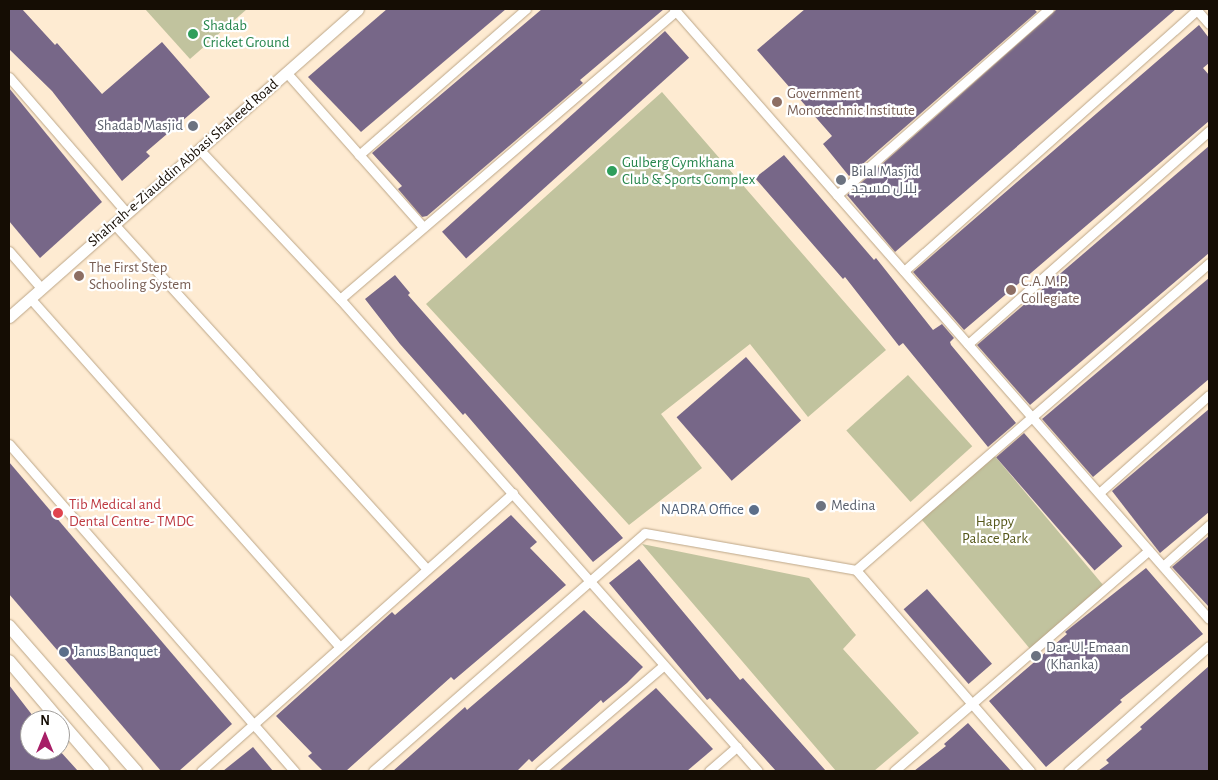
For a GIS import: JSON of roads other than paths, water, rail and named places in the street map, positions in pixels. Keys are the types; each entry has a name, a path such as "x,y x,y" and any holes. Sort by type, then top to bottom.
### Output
{"main road":[{"path":"9,626 136,771"},
{"path":"9,661 51,710"},
{"path":"70,732 103,771"}],"street":[{"name":"Shahrah-e-Ziauddin Abbasi Shaheed Road","path":"9,317 358,9"},
{"path":"359,155 526,9"},
{"path":"837,195 1049,9"},
{"path":"904,271 1197,9 1209,24"},
{"path":"340,299 675,10 1209,619"},
{"path":"286,72 423,227"},
{"path":"9,77 127,213"},
{"path":"968,344 1209,131"},
{"path":"199,149 340,299 513,493 662,666 758,771"},
{"path":"114,224 427,569"},
{"path":"9,251 41,288"},
{"path":"856,570 1209,263"},
{"path":"30,298 339,646"},
{"path":"1099,493 1209,395"},
{"path":"9,444 294,771"},
{"path":"201,771 252,723 513,493"},
{"path":"1163,566 1209,525"},
{"path":"373,771 589,580 645,533 856,570 970,705 1030,771"},
{"path":"894,771 1149,550"},
{"path":"1068,771 1209,646"},
{"path":"540,771 662,666"},
{"path":"709,771 737,747"}],"place":[{"name":"Shadab Cricket Ground","path":"193,34"},
{"name":"Government Monotechnic Institute","path":"777,102"},
{"name":"Shadab Masjid","path":"193,126"},
{"name":"Gulberg Gymkhana Club & Sports Complex","path":"612,171"},
{"name":"Bilal Masjid بلال مسجد","path":"841,180"},
{"name":"The First Step Schooling System","path":"79,276"},
{"name":"C.A.M.P. Collegiate","path":"1011,290"},
{"name":"Medina","path":"821,506"},
{"name":"NADRA Office","path":"754,510"},
{"name":"Tib Medical and Dental Centre- TMDC","path":"58,513"},
{"name":"Janus Banquet","path":"64,652"},
{"name":"Dar-Ul-Emaan (Khanka)","path":"1036,656"}],"park label":[{"name":"Happy Palace Park","path":"995,530"}]}
